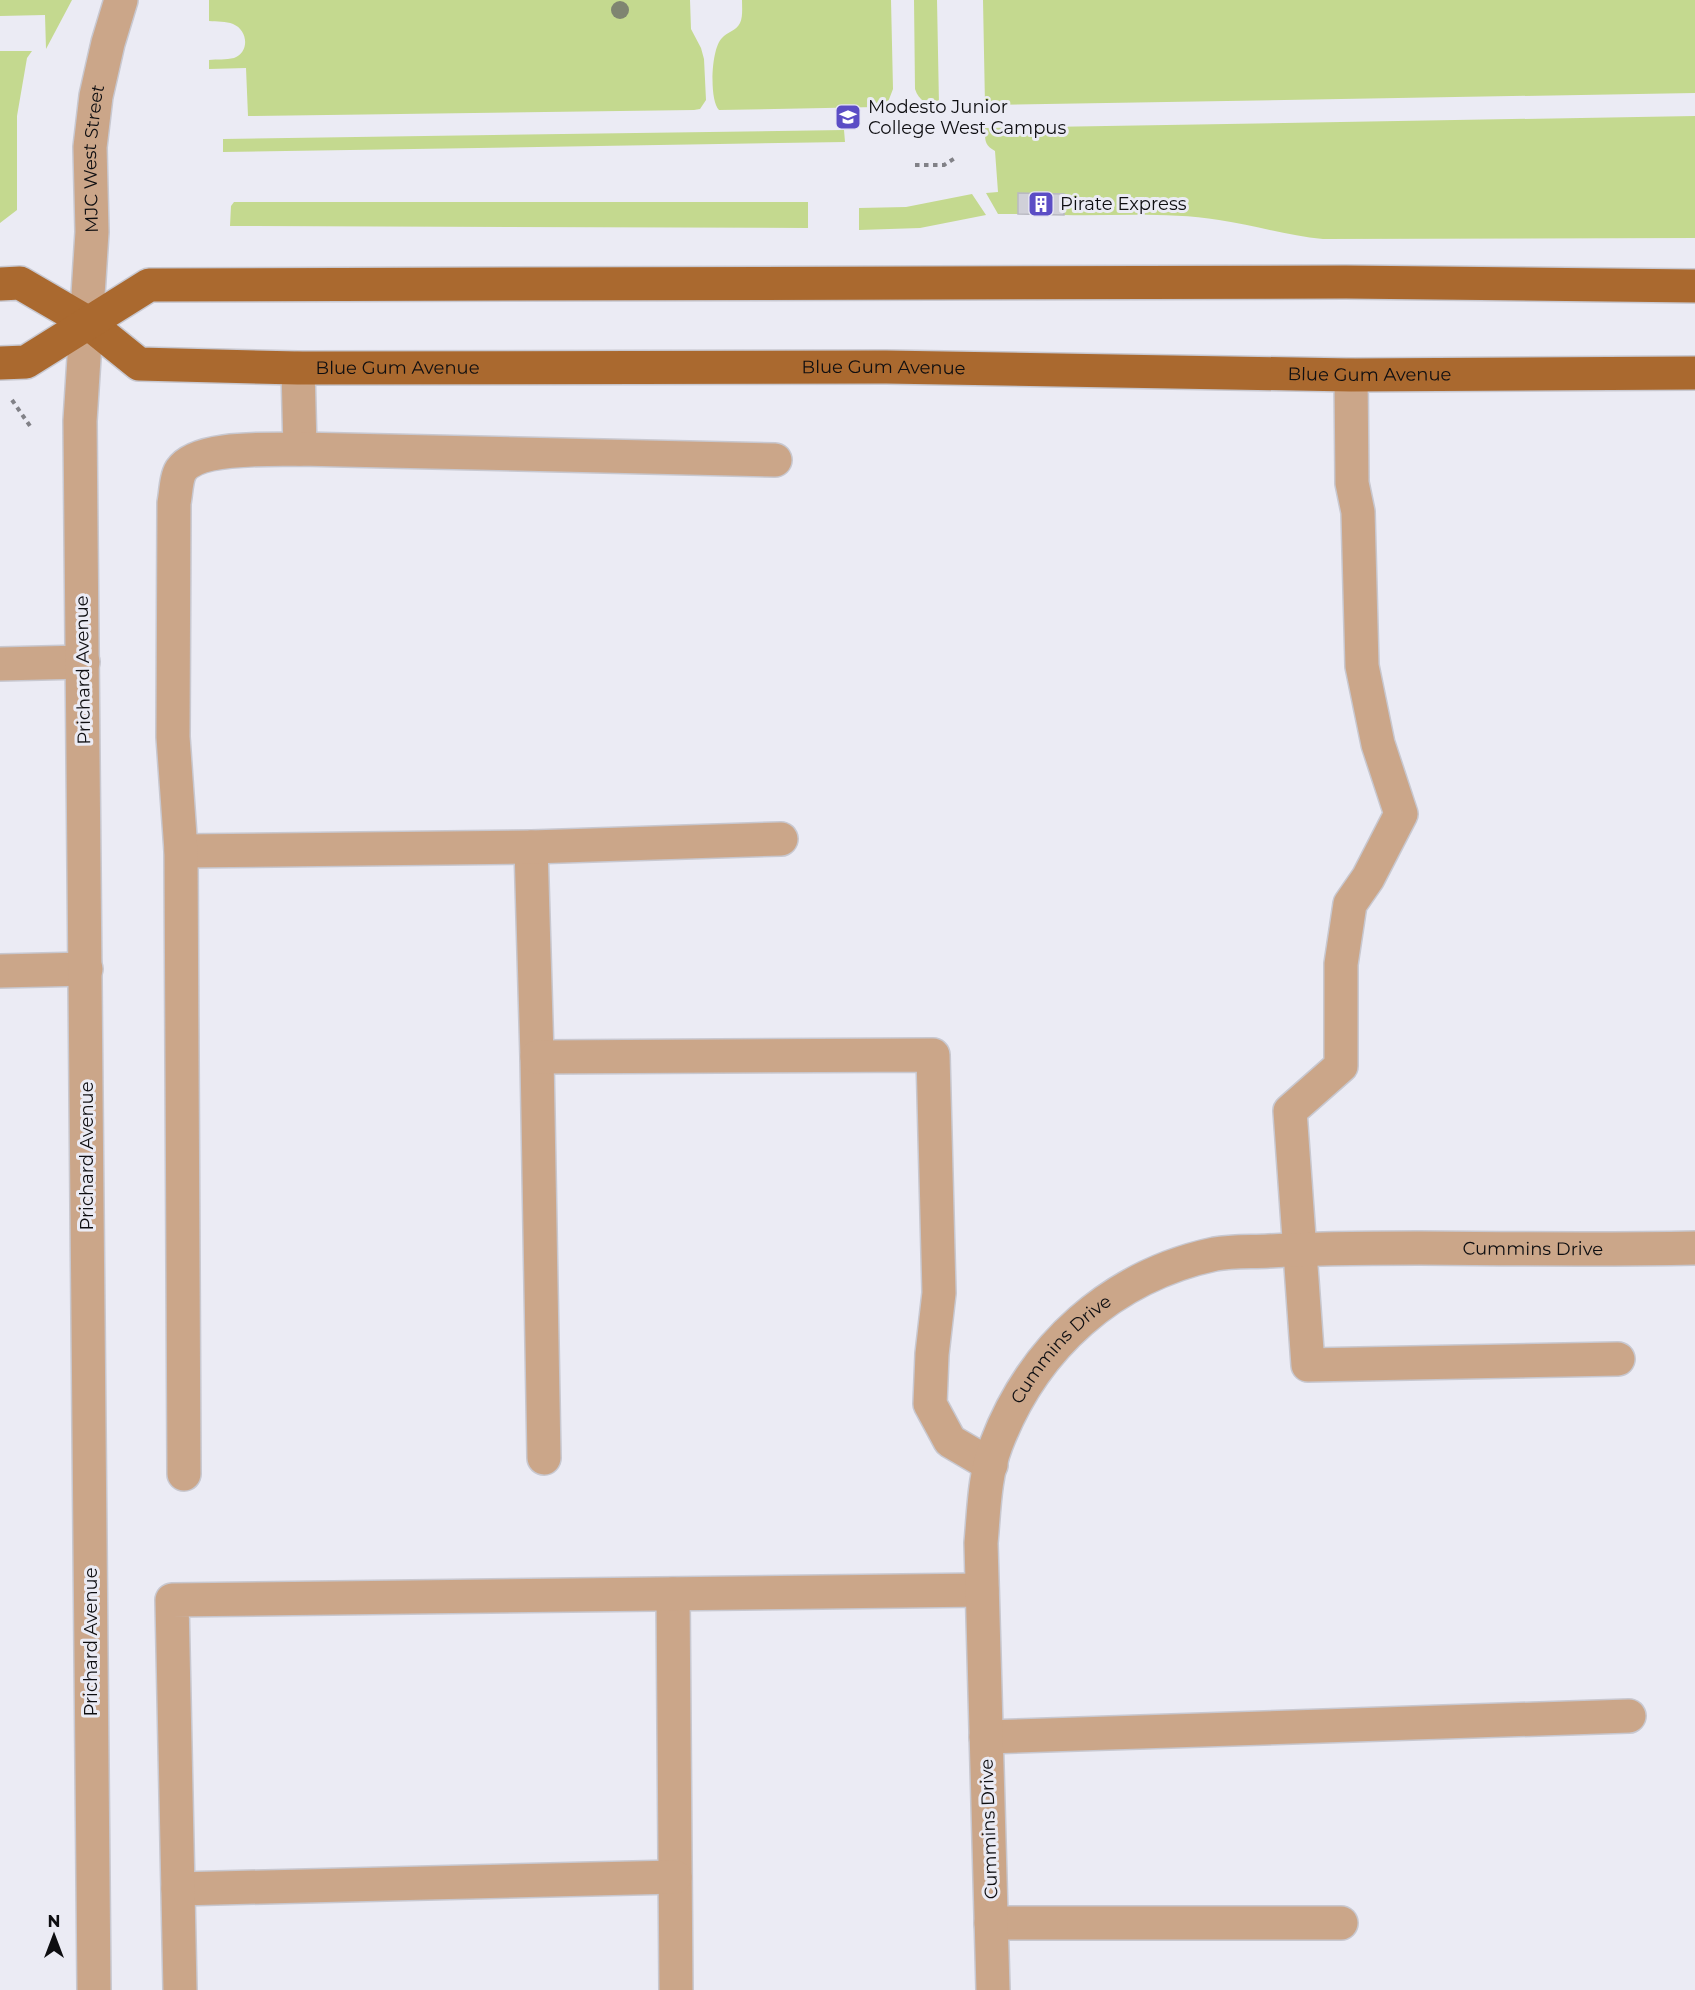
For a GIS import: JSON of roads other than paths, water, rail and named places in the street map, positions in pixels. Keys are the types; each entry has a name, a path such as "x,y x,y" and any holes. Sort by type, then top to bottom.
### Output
{"main road":[{"path":"3,378 87,322 149,285 1346,282 1695,286"},
{"name":"Blue Gum Avenue","path":"0,284 20,283 87,322 139,364 298,368 886,367 1351,375 1695,373"}],"street":[{"name":"MJC West Street","path":"87,322 92,232 90,147 96,96 121,0"},
{"name":"Prichard Avenue","path":"87,322 80,421 94,1990"},
{"path":"298,368 300,449"},
{"path":"1351,375 1352,483 1358,512 1362,666 1378,744 1401,814 1368,878 1350,904 1341,964 1341,1066 1290,1111 1308,1365 1618,1359"},
{"path":"184,1474 181,851 173,737 174,502 181,471 193,460 223,450 300,449 775,460"},
{"path":"0,664 83,662"},
{"path":"181,851 531,847 781,839"},
{"path":"531,847 544,1458"},
{"path":"0,971 86,969"},
{"path":"537,1057 933,1055 939,1293 932,1354 930,1404 950,1441 991,1465"},
{"name":"Cummins Drive","path":"993,1990 981,1544 986,1485 996,1446 1018,1396 1054,1347 1089,1312 1123,1289 1178,1264 1217,1254 1330,1248 1622,1250 1695,1248"},
{"path":"180,1990 172,1600 982,1590"},
{"path":"673,1594 676,1990"},
{"path":"986,1737 1629,1716"},
{"path":"177,1889 675,1878"},
{"path":"991,1923 1341,1923"}],"place":[{"name":"Modesto Junior College West Campus","path":"848,117"},
{"name":"Pirate Express","path":"1041,204"}]}
